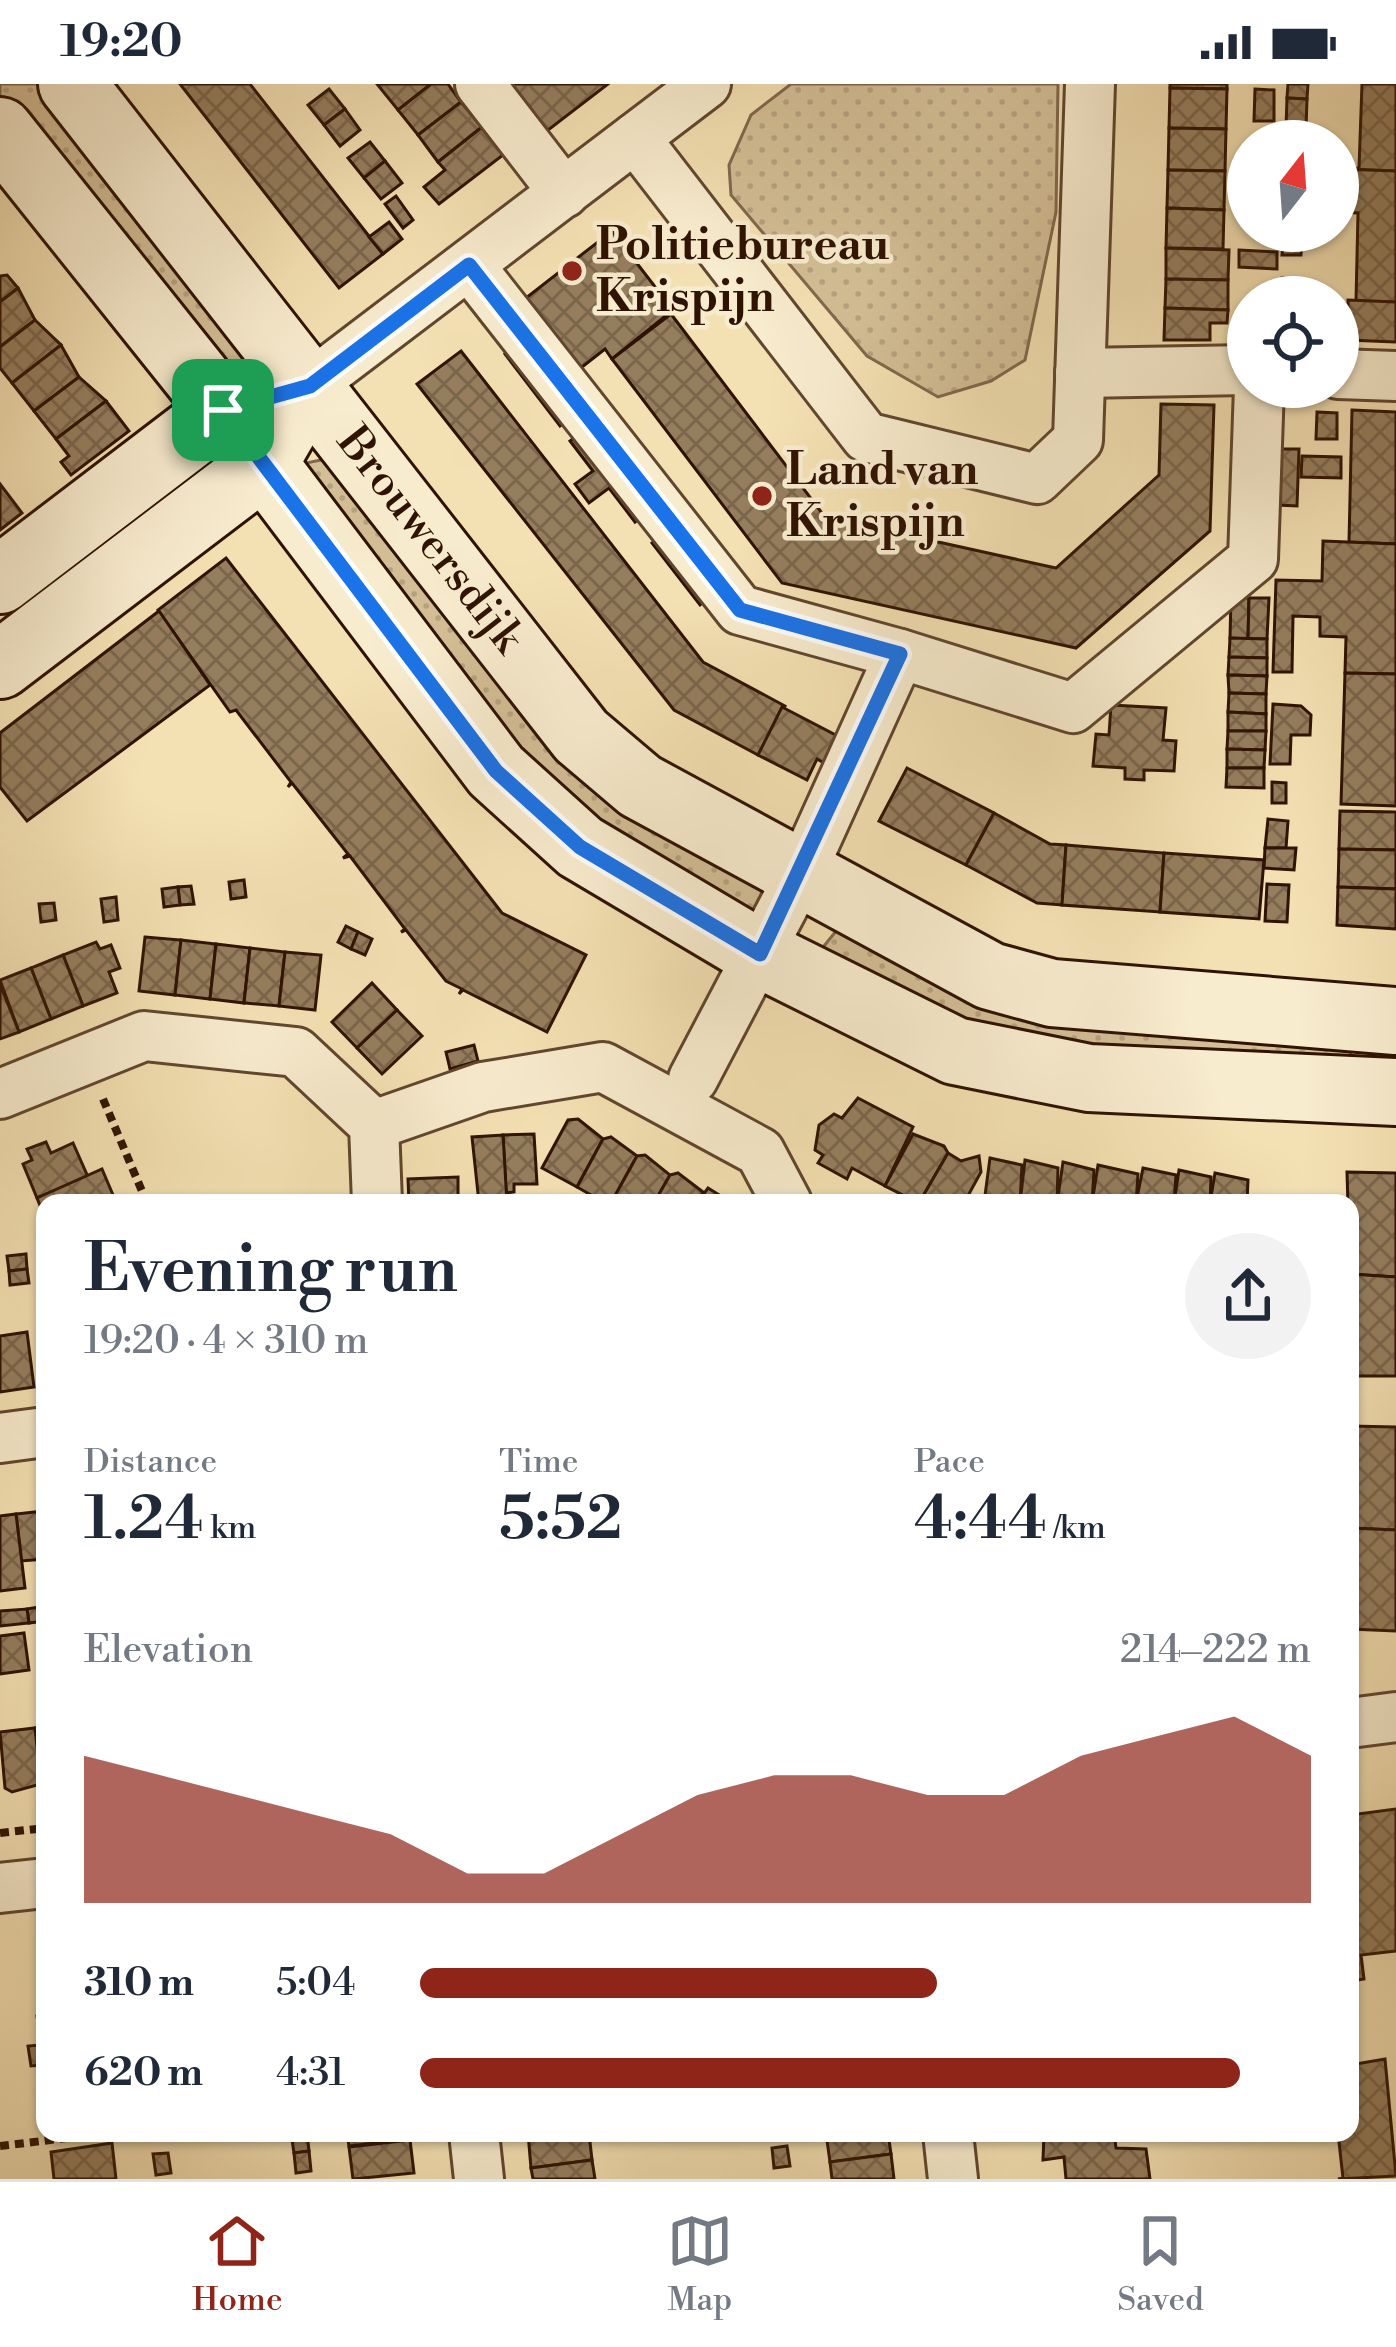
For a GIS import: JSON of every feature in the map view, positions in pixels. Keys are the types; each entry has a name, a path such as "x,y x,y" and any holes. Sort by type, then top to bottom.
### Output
{"street":[{"name":"Brouwersdijk","path":"72,84 580,736 640,786 989,976 1031,987 1396,1021"},
{"path":"480,84 564,193"},
{"path":"0,665 263,464 310,386 706,84"},
{"path":"635,138 866,437 1037,479 1078,440 1090,84"},
{"name":"Brouwersdijk","path":"0,131 223,410 496,771 580,847 760,954 955,1051 1001,1064 1089,1078 1396,1092"},
{"path":"469,265 740,610 1073,708 1253,559 1258,408"},
{"path":"1080,373 1227,370"},
{"path":"1359,375 1396,376"},
{"path":"0,580 223,410 310,386"},
{"path":"685,1093 801,873 900,654"},
{"path":"0,1094 144,1036 296,1052 374,1125 377,1194"},
{"path":"374,1125 483,1087 603,1067 685,1093 760,1152 782,1194"},
{"path":"0,1438 36,1433"},
{"path":"1359,1722 1396,1718"},
{"path":"0,1888 36,1884"},
{"path":"475,2142 479,2179"},
{"path":"949,2142 953,2179"}],"path":[{"path":"89,1061 142,1194"},
{"path":"0,1833 36,1829"},
{"path":"0,2146 36,2142"}],"shaded area":[{"path":"0,84 53,84 260,354 231,382 0,110"},
{"path":"791,84 1058,84 1056,212 1025,360 991,381 938,397 867,356 731,195 729,165 751,115"},
{"path":"340,456 763,875 762,907 743,923 584,837 298,477 306,463"},
{"path":"841,925 1351,1033 1350,1070 956,1041 820,951"}],"building":[{"path":"180,84 250,84 383,254 339,288"},
{"path":"377,84 431,84 398,110"},
{"path":"431,84 448,84 461,102 418,135 398,110"},
{"path":"505,84 608,84 543,134"},
{"path":"1170,84 1227,84 1227,89 1170,88"},
{"path":"1288,84 1308,84 1307,99 1287,98"},
{"path":"1362,84 1396,84 1396,171 1359,168"},
{"path":"1170,88 1227,89 1226,129 1169,128"},
{"path":"329,89 345,109 324,125 308,105"},
{"path":"1255,89 1274,90 1274,120 1254,120"},
{"path":"1287,98 1307,99 1306,120 1286,120"},
{"path":"461,102 482,127 438,162 418,135"},
{"path":"345,109 360,130 340,146 324,125"},
{"path":"482,127 503,155 439,204 424,187 445,170 438,162"},
{"path":"1169,128 1226,129 1225,171 1168,170"},
{"path":"370,142 385,161 364,178 348,158"},
{"path":"385,161 402,183 381,199 364,178"},
{"path":"1168,170 1225,171 1224,210 1167,208"},
{"path":"1359,170 1396,171 1396,302 1359,301"},
{"path":"396,196 413,220 403,228 385,204"},
{"path":"1167,208 1224,210 1223,249 1166,248"},
{"path":"389,222 402,239 383,254 369,237"},
{"path":"612,231 673,310 612,359 605,349 572,375 517,305"},
{"path":"1166,248 1229,252 1227,280 1166,279"},
{"path":"1239,252 1277,252 1277,269 1239,267"},
{"path":"7,275 18,288 0,302 0,276"},
{"path":"1166,279 1227,280 1227,310 1165,308"},
{"path":"18,288 35,320 0,347 0,302"},
{"path":"1359,300 1396,302 1396,342 1359,340"},
{"path":"1165,308 1227,310 1227,323 1210,323 1210,340 1164,340"},
{"name":"Land van Krispijn","path":"671,314 825,517 1056,568 1159,475 1161,404 1214,405 1210,531 1076,648 782,583 612,359"},
{"path":"35,320 61,345 12,383 0,368 0,347"},
{"path":"520,342 575,415 560,426 505,354"},
{"path":"61,345 79,377 34,411 12,383"},
{"path":"461,351 703,662 785,706 758,755 674,710 417,384"},
{"path":"79,377 106,401 56,439 34,411"},
{"path":"106,401 129,431 71,475 61,462 69,456 56,439"},
{"path":"1352,410 1396,412 1396,544 1349,542"},
{"path":"1317,412 1337,413 1337,439 1316,439"},
{"path":"587,428 650,510 635,522 609,488 589,503 575,484 593,471 570,441"},
{"path":"1279,449 1299,449 1297,506 1277,505"},
{"path":"1302,456 1341,457 1341,478 1301,477"},
{"path":"0,484 22,513 0,530"},
{"path":"667,531 715,593 700,605 652,543"},
{"path":"1323,541 1396,544 1396,674 1345,673 1346,637 1320,636 1320,617 1293,616 1292,672 1273,672 1276,580 1322,581"},
{"path":"226,558 502,913 586,955 547,1032 463,990 459,994 462,989 446,981 406,930 401,932 405,929 350,856 343,858 348,854 292,783 288,787 291,782 236,710 230,712 158,610"},
{"path":"1231,597 1249,598 1248,639 1230,638"},
{"path":"1249,598 1269,598 1267,639 1248,639"},
{"path":"159,611 210,685 27,821 0,787 0,733"},
{"path":"1230,638 1267,639 1267,658 1229,657"},
{"path":"1229,657 1267,658 1267,676 1228,675"},
{"path":"1345,673 1396,674 1396,806 1341,804"},
{"path":"1228,675 1267,676 1266,694 1229,693"},
{"path":"1229,693 1266,694 1266,714 1228,712"},
{"path":"1273,704 1301,706 1311,715 1310,735 1291,735 1290,764 1270,764"},
{"path":"1111,705 1166,708 1163,740 1176,741 1174,771 1144,770 1144,780 1125,779 1125,768 1093,766 1096,734 1109,735"},
{"path":"782,707 847,741 833,768 817,759 807,780 758,755"},
{"path":"1228,712 1266,714 1266,731 1228,731"},
{"path":"1228,731 1266,731 1265,750 1227,749"},
{"path":"1227,749 1265,750 1264,768 1227,768"},
{"path":"907,768 994,813 966,865 879,821"},
{"path":"1227,768 1264,768 1264,788 1226,787"},
{"path":"1272,782 1286,783 1286,803 1272,803"},
{"path":"1340,811 1396,812 1396,850 1339,849"},
{"path":"994,813 1050,844 1066,845 1062,905 1037,903 966,865"},
{"path":"1268,819 1288,821 1286,848 1265,848"},
{"path":"1066,845 1164,853 1160,912 1062,905"},
{"path":"1265,848 1296,848 1294,870 1264,868"},
{"path":"1339,849 1396,850 1396,889 1338,887"},
{"path":"1164,853 1264,860 1259,919 1160,912"},
{"path":"244,880 246,897 231,899 229,882"},
{"path":"1267,884 1289,885 1287,922 1265,921"},
{"path":"191,886 194,904 180,905 178,887"},
{"path":"178,887 180,905 164,907 162,889"},
{"path":"1338,887 1396,889 1396,929 1337,925"},
{"path":"116,897 118,920 104,922 101,899"},
{"path":"54,903 56,920 41,922 39,904"},
{"path":"346,926 358,932 351,949 338,942"},
{"path":"358,932 372,939 365,955 351,949"},
{"path":"145,937 181,940 175,995 139,991"},
{"path":"181,940 216,944 210,999 175,995"},
{"path":"96,942 100,949 111,945 120,968 109,972 117,993 83,1006 63,955"},
{"path":"216,944 250,948 244,1003 210,999"},
{"path":"250,948 285,952 279,1006 244,1003"},
{"path":"285,952 321,955 315,1010 279,1006"},
{"path":"63,955 83,1006 51,1019 31,968"},
{"path":"31,968 51,1019 19,1032 0,980"},
{"path":"372,983 397,1010 357,1048 332,1022"},
{"path":"0,984 19,1032 0,1039"},
{"path":"397,1010 422,1036 382,1074 357,1048"},
{"path":"474,1045 478,1061 450,1069 446,1052"},
{"path":"858,1098 913,1127 885,1186 852,1168 847,1179 818,1163 823,1155 815,1150 819,1125 834,1114 842,1118"},
{"path":"578,1119 603,1139 577,1187 542,1168 568,1120"},
{"path":"534,1134 537,1184 514,1184 514,1192 506,1193 503,1135"},
{"path":"913,1134 944,1146 948,1153 924,1194 901,1194 885,1186"},
{"path":"503,1135 506,1194 478,1194 472,1137"},
{"path":"611,1137 637,1156 616,1194 589,1194 577,1187 603,1139"},
{"path":"46,1142 51,1153 73,1143 88,1177 36,1196 23,1164 32,1160 27,1149"},
{"path":"948,1153 961,1161 979,1156 981,1172 969,1194 924,1194"},
{"path":"645,1155 670,1175 659,1194 616,1194 637,1156"},
{"path":"990,1158 1022,1165 1020,1194 985,1194"},
{"path":"1025,1160 1058,1168 1057,1194 1021,1194"},
{"path":"1063,1162 1094,1170 1093,1194 1058,1194"},
{"path":"1098,1165 1138,1174 1137,1194 1093,1194"},
{"path":"1143,1168 1176,1175 1175,1194 1138,1194"},
{"path":"102,1169 113,1194 46,1194"},
{"path":"1179,1170 1211,1177 1210,1194 1175,1194"},
{"path":"1347,1172 1396,1173 1396,1277 1359,1275 1359,1194 1348,1194"},
{"path":"678,1173 702,1194 659,1194 670,1175"},
{"path":"1215,1173 1248,1180 1247,1194 1212,1194"},
{"path":"458,1177 458,1194 409,1194 408,1179"},
{"path":"26,1254 27,1269 9,1271 7,1256"},
{"path":"27,1269 29,1283 10,1285 9,1271"},
{"path":"1359,1275 1396,1277 1396,1376 1359,1376"},
{"path":"27,1332 34,1387 0,1392 0,1336"},
{"path":"1359,1426 1396,1427 1396,1530 1359,1528"},
{"path":"36,1512 36,1560 21,1561 16,1514"},
{"path":"16,1514 25,1588 0,1591 0,1516"},
{"path":"1359,1528 1396,1530 1396,1631 1359,1629"},
{"path":"36,1608 36,1622 29,1623 27,1609"},
{"path":"27,1609 29,1623 0,1626 0,1611"},
{"path":"24,1633 29,1670 0,1674 0,1636"},
{"path":"35,1728 36,1785 12,1792 5,1788 0,1732"},
{"path":"1396,1809 1396,1951 1361,1955 1364,1979 1359,1980 1359,1814"},
{"path":"36,2045 36,2066 31,2066 28,2046"},
{"path":"1385,2059 1396,2176 1338,2179 1343,2178 1339,2142 1359,2142 1359,2063"},
{"path":"292,2142 308,2142 309,2151 294,2153"},
{"path":"410,2142 414,2173 353,2179 349,2147"},
{"path":"529,2142 590,2142 592,2160 531,2168"},
{"path":"827,2142 889,2142 891,2154 830,2162"},
{"path":"1044,2142 1115,2142 1116,2148 1146,2149 1150,2179 1066,2179 1064,2157 1043,2160"},
{"path":"112,2143 116,2179 54,2179 51,2152"},
{"path":"787,2146 790,2166 774,2168 772,2148"},
{"path":"309,2151 311,2171 296,2173 294,2153"},
{"path":"168,2153 171,2173 156,2175 153,2154"},
{"path":"891,2154 894,2179 832,2179 830,2162"},
{"path":"592,2160 595,2179 533,2179 531,2168"}],"place":[{"name":"Politiebureau Krispijn","path":"572,271"},
{"name":"Land van Krispijn","path":"762,496"}],"route":[{"path":"469,265 740,610 900,654 760,954 580,847 496,771 223,410 310,386 469,265"}]}
